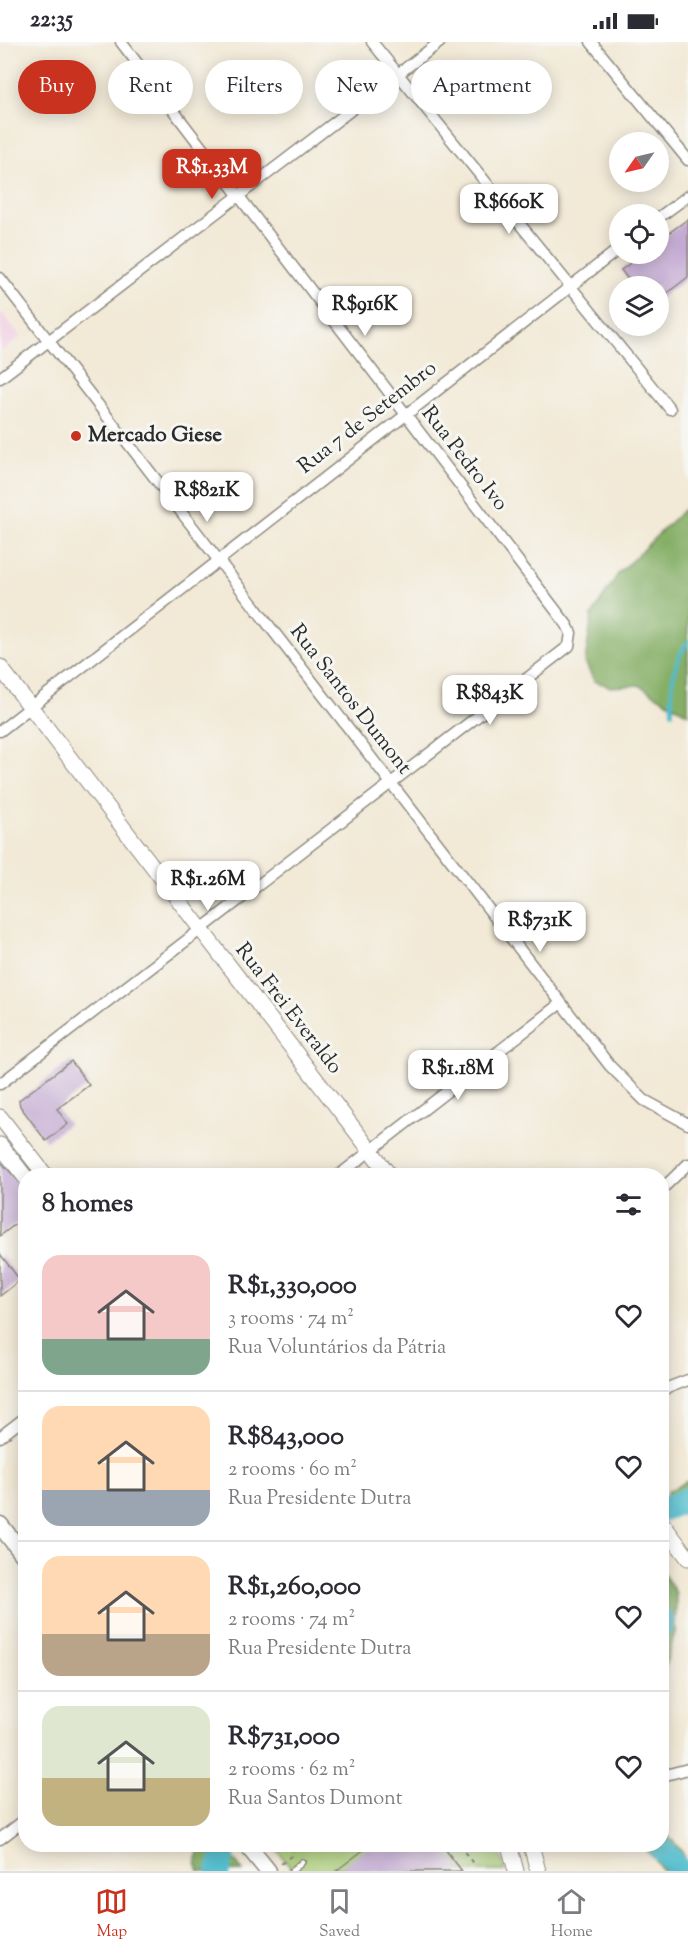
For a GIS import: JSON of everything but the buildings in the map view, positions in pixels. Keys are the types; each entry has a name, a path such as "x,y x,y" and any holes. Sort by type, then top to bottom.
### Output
{"main road":[{"path":"0,1525 18,1548"},
{"path":"255,1852 274,1868"}],"street":[{"name":"Rua Pedro Ivo","path":"121,42 571,633 569,646 391,784"},
{"path":"372,42 387,60"},
{"path":"399,73 440,42"},
{"path":"591,42 688,160"},
{"path":"399,75 670,410"},
{"path":"0,378 347,114"},
{"path":"669,210 688,196"},
{"name":"Rua 7 de Setembro","path":"0,731 609,256"},
{"name":"Rua Santos Dumont","path":"0,278 610,1066 644,1100 688,1124"},
{"name":"Rua Frei Everaldo","path":"0,668 384,1168"},
{"path":"0,1084 391,784"},
{"path":"348,1168 561,1003"},
{"path":"0,1117 40,1168"},
{"path":"0,1144 18,1168"},
{"path":"669,1183 688,1164"},
{"path":"669,1387 688,1380"},
{"path":"0,1437 18,1423"},
{"path":"669,1533 688,1558"},
{"path":"669,1774 688,1769"},
{"path":"0,1839 18,1825"},
{"path":"511,1852 516,1871"},
{"path":"533,1852 538,1871"}],"lane":[{"path":"292,1871 302,1862"}],"path":[{"path":"274,1868 292,1855 293,1852"},
{"path":"464,1852 475,1866"}],"shaded area":[{"path":"0,310 21,337 0,353"}],"green space":[{"path":"688,505 688,714 639,685 611,687 594,681 585,662 592,615 618,574"},
{"path":"688,1481 688,1514 676,1514 669,1509 669,1490"},
{"path":"669,1582 676,1593 675,1633 669,1653"},
{"path":"669,1837 686,1859 688,1871 662,1871 648,1852 669,1852"},
{"path":"199,1852 228,1852 243,1871 199,1871 196,1862"},
{"path":"278,1852 500,1852 505,1871 293,1871"}],"waterway":[{"path":"672,713 675,667 688,642"},
{"path":"669,1507 688,1499"},
{"path":"218,1871 224,1852"},
{"path":"664,1852 677,1866 678,1871"}],"place":[{"name":"Mercado Giese","path":"76,436"}]}
